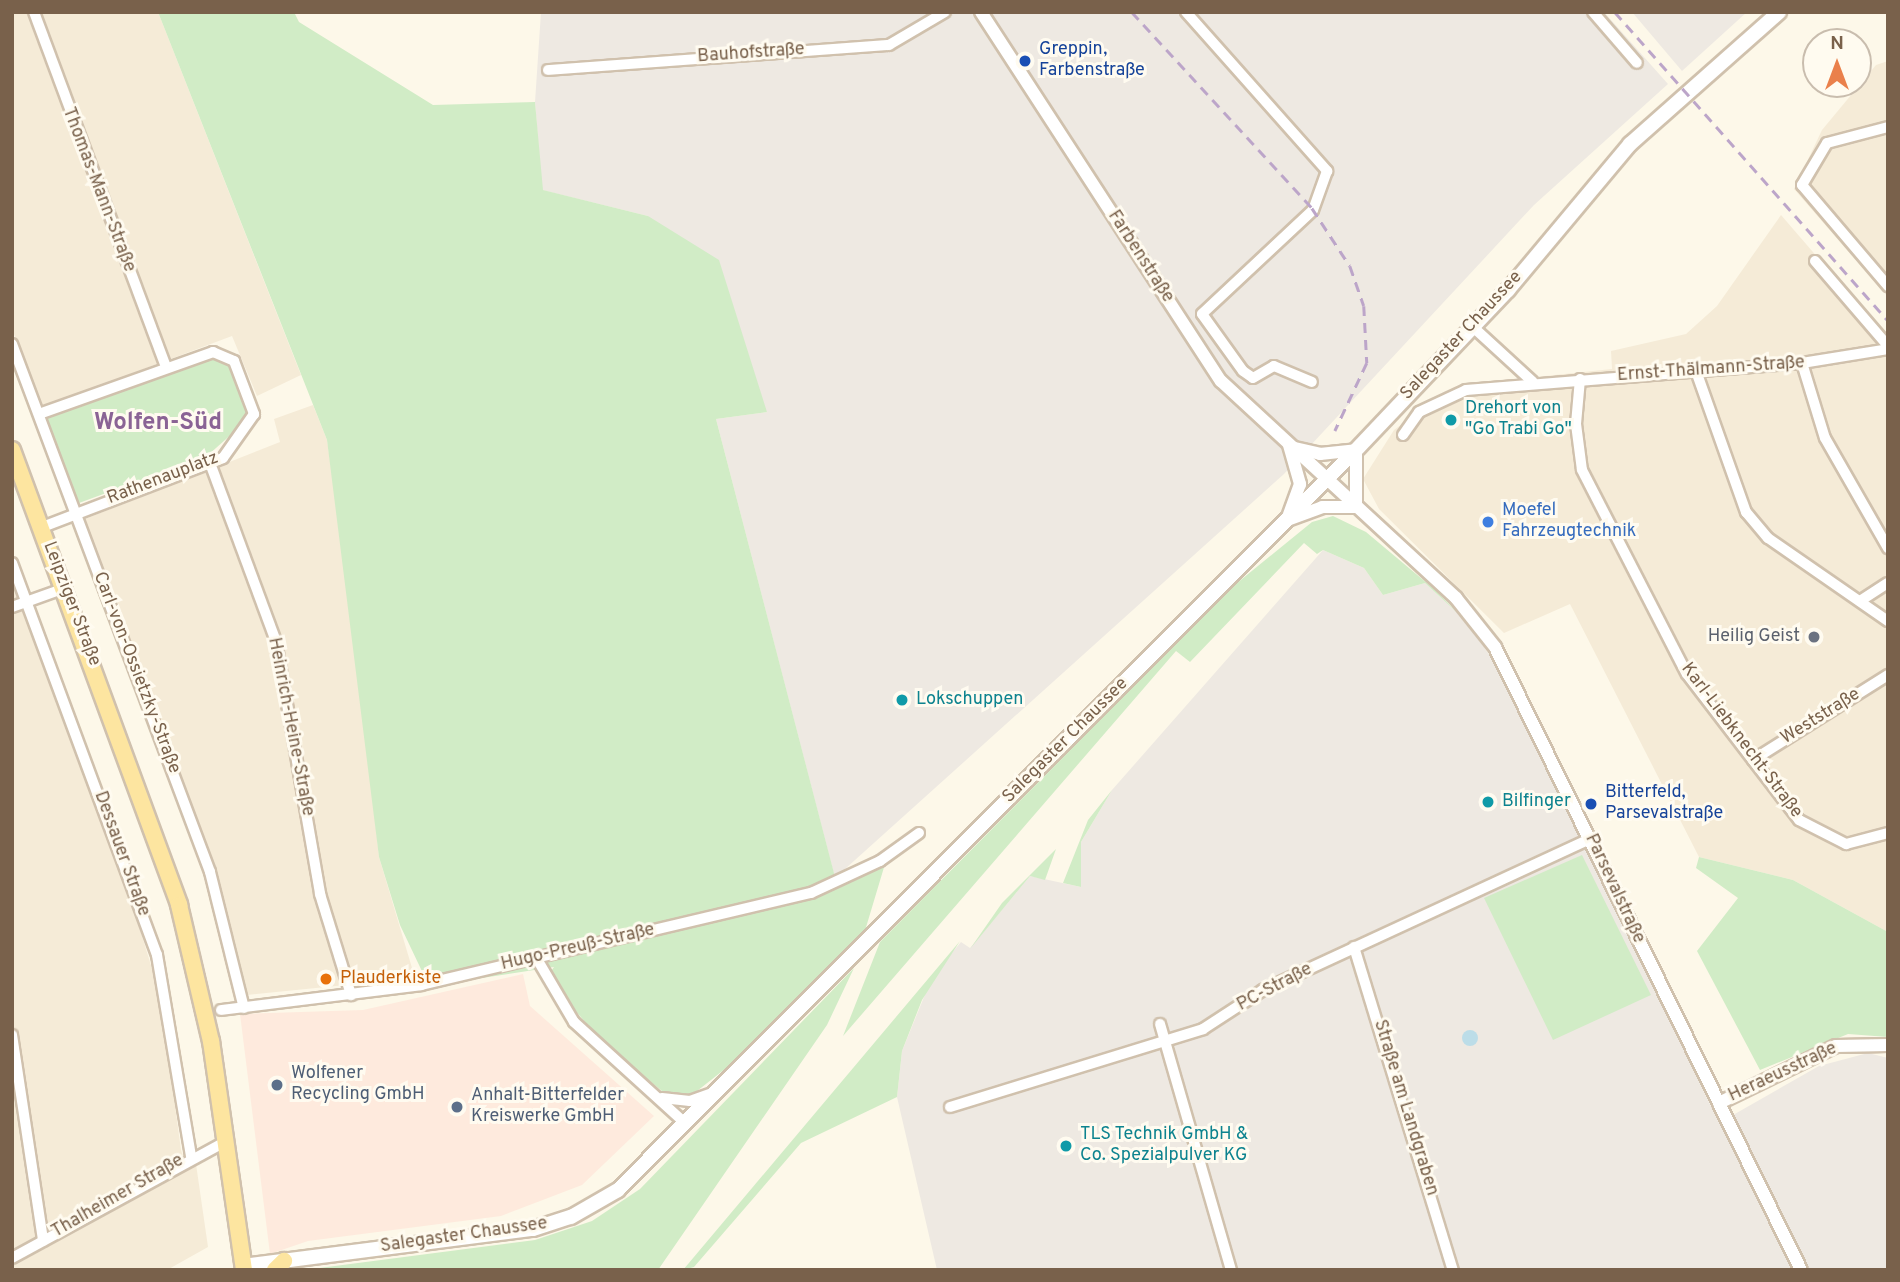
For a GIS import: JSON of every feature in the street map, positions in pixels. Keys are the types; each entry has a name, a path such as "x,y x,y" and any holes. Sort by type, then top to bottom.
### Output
{"main road":[{"name":"Salegaster Chaussee","path":"243,1268 280,1266 559,1222 618,1190 788,1023 1356,450 1473,327 1630,144 1779,12"},
{"name":"Leipziger Straße","path":"12,450 129,759 191,950 226,1141 243,1268"}],"street":[{"name":"Thomas-Mann-Straße","path":"34,12 166,366"},
{"name":"Bauhofstraße","path":"548,69 889,46 945,12"},
{"name":"Farbenstraße","path":"981,12 1221,381 1326,480"},
{"path":"1186,12 1326,171 1313,209 1202,314 1253,378 1274,366 1312,382"},
{"path":"1593,12 1637,63"},
{"path":"1888,127 1827,143 1803,177 1805,192 1888,286"},
{"path":"1815,261 1888,347"},
{"path":"1473,327 1533,382"},
{"name":"Carl-von-Ossietzky-Straße","path":"12,344 210,872 244,1008"},
{"name":"Ernst-Thälmann-Straße","path":"1403,435 1419,412 1450,396 1533,382 1802,363 1888,347"},
{"name":"Rathenauplatz","path":"39,414 166,366 213,352 234,361 253,406 250,427 210,463 41,527"},
{"path":"1802,363 1825,438 1888,548"},
{"path":"1696,371 1746,512 1768,538 1888,621"},
{"name":"Karl-Liebknecht-Straße","path":"1580,379 1576,441 1587,482 1687,674 1799,820 1846,844 1886,830"},
{"path":"1287,520 1322,507 1356,508 1356,450 1313,453 1289,445"},
{"path":"1287,520 1300,484 1289,445"},
{"name":"Heinrich-Heine-Straße","path":"210,463 276,641 320,894 351,995"},
{"name":"Parsevalstraße","path":"1326,480 1456,598 1488,636 1801,1270"},
{"name":"Dessauer Straße","path":"12,563 157,955 191,1156"},
{"path":"1860,601 1888,583"},
{"path":"12,607 65,588"},
{"name":"Weststraße","path":"1753,760 1888,675"},
{"name":"Hugo-Preuß-Straße","path":"221,1010 351,995 537,959 811,893 869,867 919,833"},
{"name":"PC-Straße","path":"950,1107 1166,1044 1354,947 1590,839"},
{"name":"Straße am Landgraben","path":"1354,947 1453,1270"},
{"path":"537,959 574,1022 686,1124"},
{"path":"1160,1024 1231,1270"},
{"path":"12,1035 43,1241"},
{"name":"Heraeusstraße","path":"1719,1103 1836,1046 1888,1045"},
{"path":"660,1098 690,1101 718,1091"},
{"name":"Thalheimer Straße","path":"12,1258 191,1156 226,1141"}],"shaded area":[{"path":"12,12 158,12 301,375 257,396 232,336 42,407 12,329"},
{"path":"541,12 1604,12 1668,84 1534,205 1284,474 835,878 716,419 767,412 648,216 542,190 535,102"},
{"path":"1632,12 1747,12 1682,71"},
{"path":"1888,61 1888,297 1794,189 1822,130 1849,98 1872,98 1872,70 1876,65"},
{"path":"1781,215 1888,339 1888,932 1793,880 1699,857 1570,604 1504,633 1379,509 1363,479 1394,430 1442,394 1478,383 1612,369 1611,351 1686,334 1717,306"},
{"path":"313,405 327,440 356,636 379,857 415,978 247,995 207,847 85,519 280,442 274,419"},
{"path":"1323,550 1364,568 1383,595 1425,583 1464,619 1500,670 1719,1123 1819,1066 1868,1053 1888,1058 1888,1270 937,1270 897,1097 902,1051 933,975 961,942 970,948 1030,876 1081,887 1081,842 1112,790"},
{"path":"12,577 117,854 160,995 181,1150 187,1169 196,1164 208,1247 167,1270 12,1270"},
{"path":"523,974 530,1006 654,1116 582,1185 501,1216 308,1241 270,1254 240,1014 363,1010"}],"green space":[{"path":"158,12 294,12 299,22 433,105 535,102 543,190 648,216 719,260 767,412 716,419 835,877 840,884 885,864 864,934 754,1046 692,1095 662,1091 604,1044 561,994 549,974 554,967 429,986 400,925 379,857 327,440"},
{"path":"205,358 223,360 234,370 250,409 234,432 207,456 79,503 47,418"},
{"path":"1333,516 1366,532 1434,589 1464,619 1425,583 1383,595 1364,568 1323,550 1317,554 1304,543 1190,662 1176,651 843,1036 880,942 1231,588 1312,522"},
{"path":"1112,790 1081,842 1081,887 1063,883 1088,820"},
{"path":"1056,849 1045,880 1030,876 970,949 1002,903"},
{"path":"1582,855 1651,995 1553,1040 1484,898"},
{"path":"1699,857 1793,880 1888,932 1888,1037 1848,1034 1760,1070 1697,951 1738,898 1696,868"},
{"path":"960,941 922,1000 902,1051 897,1097 801,1143 694,1267 683,1270"},
{"path":"854,968 827,1025 658,1270 304,1270 535,1240 592,1221 640,1189"}],"water":[{"path":"1467,1030 1473,1030 1478,1038 1476,1044 1467,1046 1462,1041 1462,1035"}],"railway":[{"path":"1132,12 1312,208 1350,266 1364,306 1367,363 1335,431"},
{"path":"1615,12 1888,321"}],"place":[{"name":"Greppin, Farbenstraße","path":"1025,61"},
{"name":"Drehort von \"Go Trabi Go\"","path":"1451,420"},
{"name":"Moefel Fahrzeugtechnik","path":"1488,522"},
{"name":"Heilig Geist","path":"1814,637"},
{"name":"Lokschuppen","path":"902,700"},
{"name":"Bilfinger","path":"1488,802"},
{"name":"Bitterfeld, Parsevalstraße","path":"1591,804"},
{"name":"Plauderkiste","path":"326,979"},
{"name":"Wolfener Recycling GmbH","path":"277,1085"},
{"name":"Anhalt-Bitterfelder Kreiswerke GmbH","path":"457,1107"},
{"name":"TLS Technik GmbH & Co. Spezialpulver KG","path":"1066,1146"}],"district":[{"name":"Wolfen-Süd","path":"158,424"}]}
